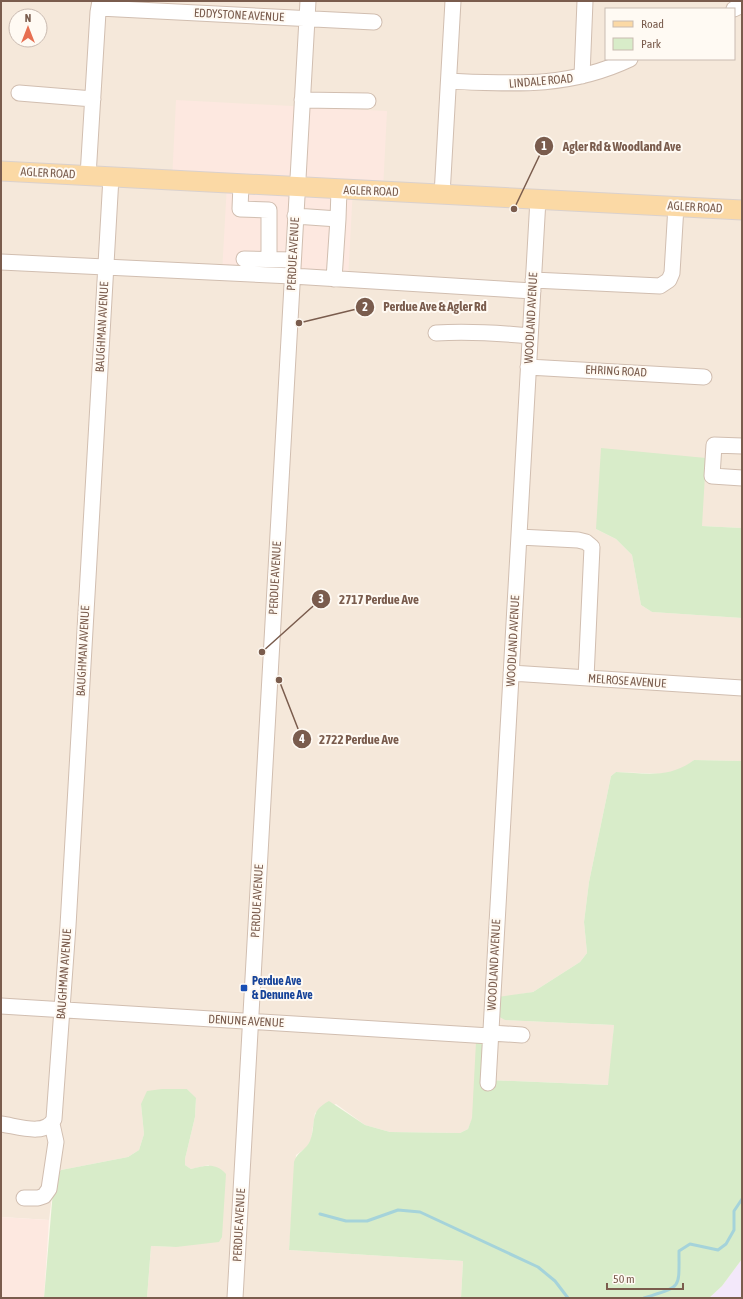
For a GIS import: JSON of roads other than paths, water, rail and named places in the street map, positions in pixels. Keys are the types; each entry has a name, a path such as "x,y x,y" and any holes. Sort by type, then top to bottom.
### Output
{"main road":[{"name":"AGLER ROAD","path":"1,171 742,210"}],"street":[{"name":"PERDUE AVENUE","path":"235,1298 308,1"},
{"path":"442,195 453,1"},
{"path":"582,76 586,1"},
{"name":"EDDYSTONE AVENUE","path":"100,5 225,7 307,18 374,22"},
{"path":"88,176 100,5"},
{"name":"LINDALE ROAD","path":"449,81 518,85 570,80 627,60"},
{"path":"20,93 93,99"},
{"path":"302,100 368,101"},
{"name":"BAUGHMAN AVENUE","path":"24,1198 44,1196 49,1189 56,1142 52,1124 54,1119 68,918 111,177"},
{"path":"241,184 240,209 269,210 269,259"},
{"path":"334,279 340,190"},
{"name":"WOODLAND AVENUE","path":"488,1083 538,199"},
{"path":"1,262 106,266 334,279 533,285 660,286 669,280 672,273 676,206"},
{"path":"295,216 338,219"},
{"path":"244,259 293,260"},
{"path":"436,333 486,332 530,336"},
{"name":"EHRING ROAD","path":"528,367 704,377"},
{"path":"742,446 714,445 712,476 742,478"},
{"path":"519,538 578,540 586,542 592,547 586,678"},
{"name":"MELROSE AVENUE","path":"511,673 742,688"},
{"name":"DENUNE AVENUE","path":"1,1006 522,1035"},
{"path":"1,1124 43,1129 52,1124"}],"waterway":[{"path":"644,1298 666,1291 676,1285 679,1273 679,1251 690,1244 718,1250 726,1244 734,1230 734,1211 742,1199"},
{"path":"320,1214 346,1221 367,1221 398,1210 420,1212 538,1267 555,1281 568,1298"}],"place":[{"name":"Agler Rd & Woodland Ave","path":"514,209"},
{"name":"Perdue Ave & Agler Rd","path":"299,323"},
{"name":"2717 Perdue Ave","path":"262,652"},
{"name":"2722 Perdue Ave","path":"279,680"},
{"name":"Perdue Ave & Denune Ave","path":"244,988"}]}
